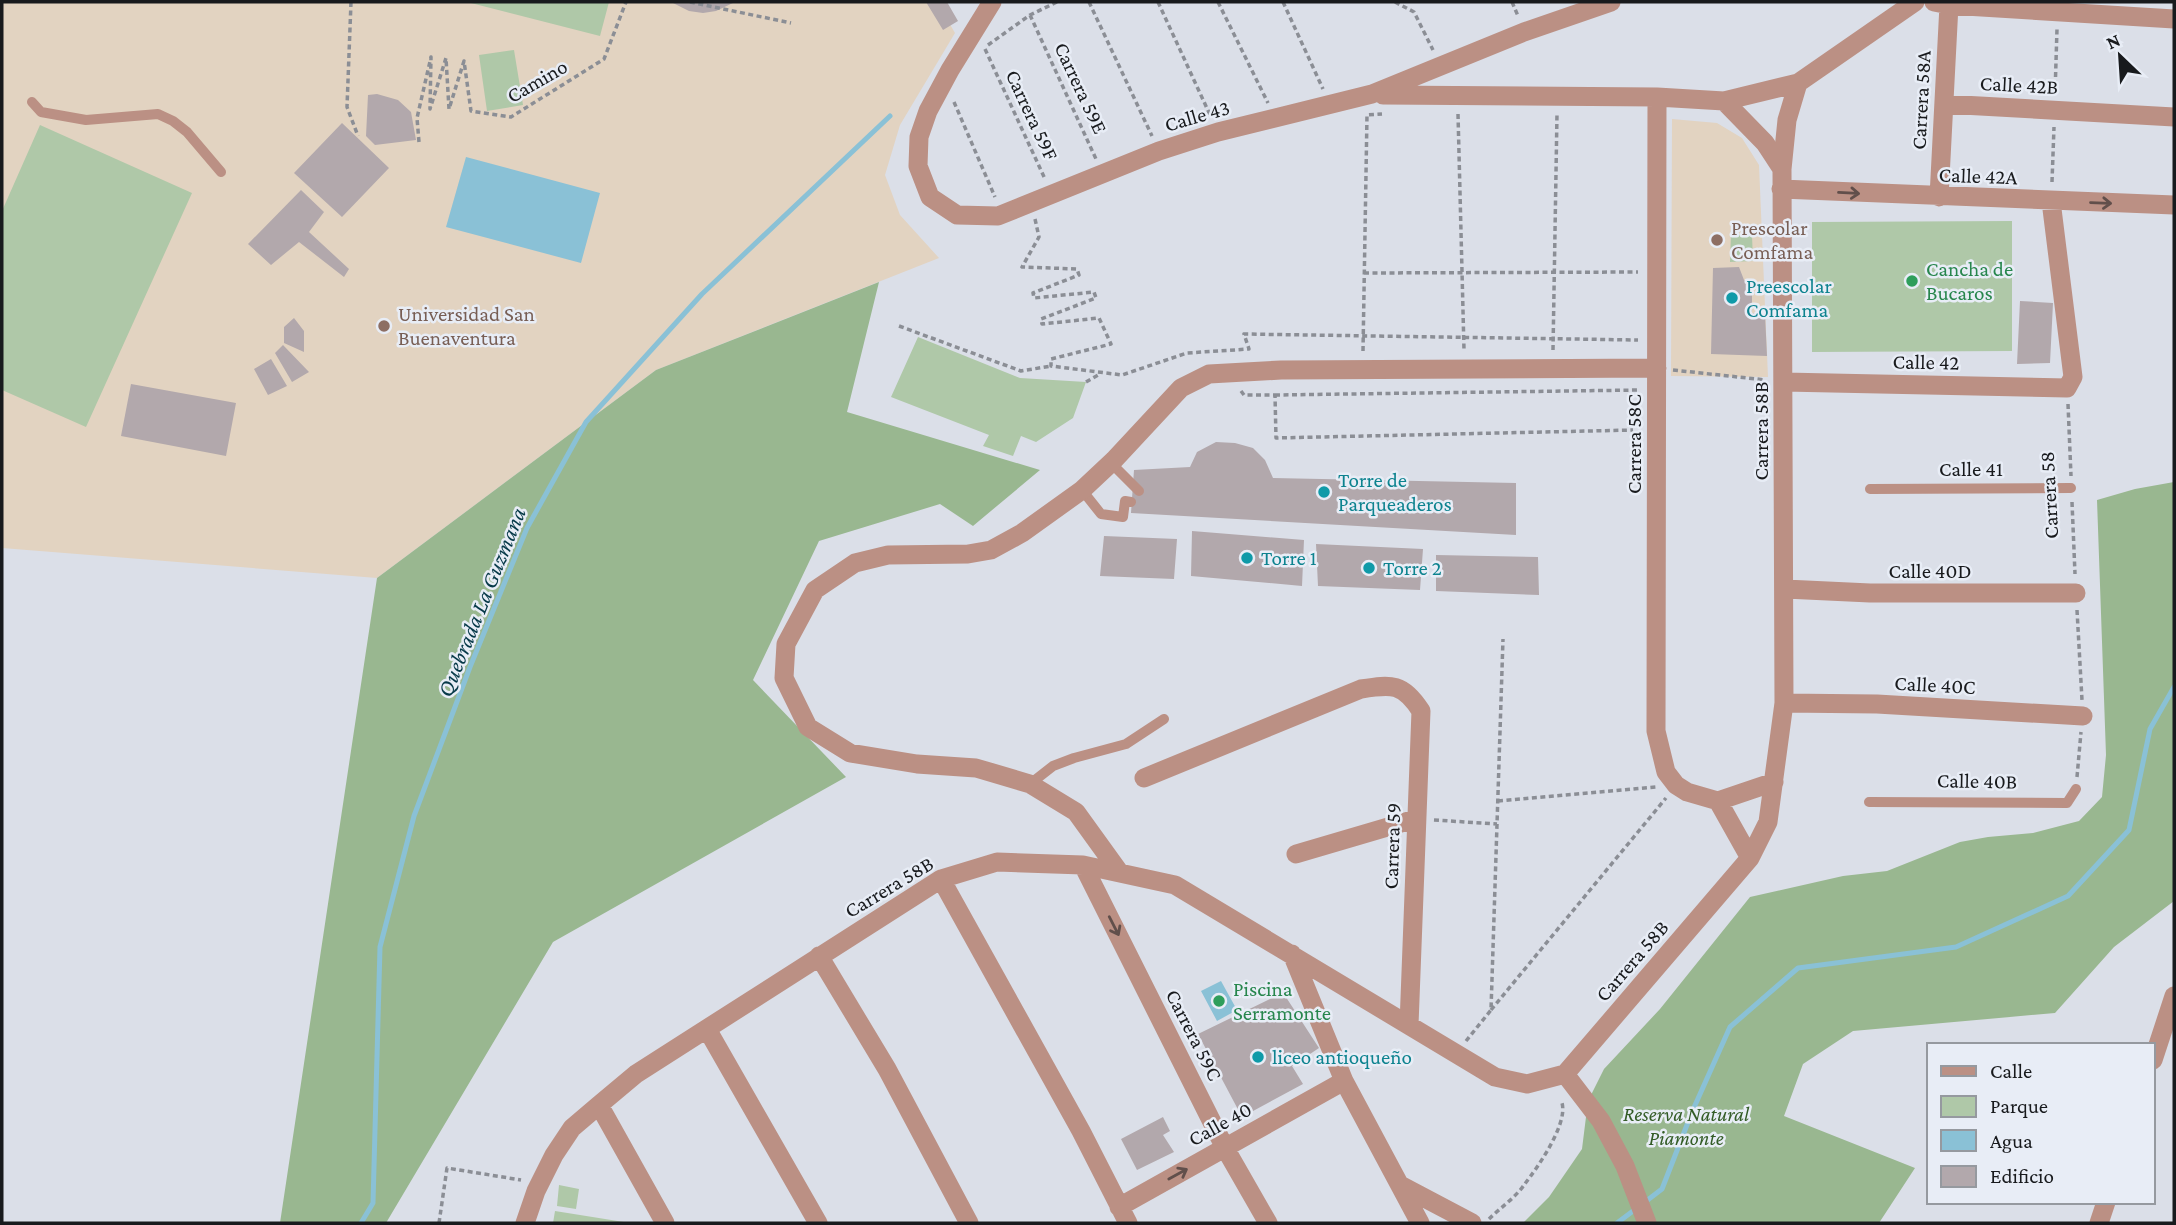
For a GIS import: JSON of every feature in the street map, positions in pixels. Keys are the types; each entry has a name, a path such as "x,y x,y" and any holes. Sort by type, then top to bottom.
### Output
{"street":[{"name":"Calle 43","path":"985,4 928,111 919,137 918,166 930,197 957,215 1002,215 1159,151 1218,132 1372,94 1524,32 1611,2"},
{"path":"1372,94 1657,97 1724,101 1798,83 1915,2"},
{"path":"1941,3 2174,19"},
{"name":"Carrera 58A","path":"1939,197 1944,104 1941,3"},
{"name":"Carrera 58B","path":"525,1223 540,1183 572,1128 636,1074 941,879 997,862 1083,865 1175,886 1495,1077 1527,1084 1560,1076 1750,858 1768,822 1784,703 1781,189 1787,120 1798,83"},
{"name":"Carrera 58C","path":"1657,97 1656,731 1665,772 1676,785"},
{"path":"1724,101 1765,142 1782,169"},
{"name":"Calle 42B","path":"1944,104 2174,117"},
{"name":"Calle 42A","path":"1781,189 2174,205"},
{"path":"2051,201 2073,377 2067,388"},
{"path":"1120,873 1076,813 1030,784 976,768 917,764 850,752 808,727 784,678 786,644 815,590 855,563 888,555 968,554 991,550 1022,533 1082,490 1181,388 1209,374 1281,370 1657,368"},
{"name":"Calle 42","path":"1784,382 2067,388"},
{"name":"Calle 40D","path":"1784,589 1870,593 2076,593"},
{"name":"Carrera 59","path":"1144,778 1361,689 1389,684 1410,694 1421,711 1409,1025"},
{"name":"Calle 40C","path":"1784,703 1877,704 2082,716"},
{"path":"1676,785 1687,792 1718,801 1773,782"},
{"path":"1718,801 1750,858"},
{"path":"1296,854 1415,819"},
{"name":"Carrera 59C","path":"1083,865 1225,1147 1268,1223"},
{"path":"941,879 1081,1131 1123,1215"},
{"path":"1292,954 1344,1081 1420,1223"},
{"path":"819,956 887,1069 969,1223"},
{"path":"2155,1054 2174,996"},
{"path":"707,1029 818,1223"},
{"path":"1560,1076 1601,1121 1625,1166 1647,1223"},
{"name":"Calle 40","path":"1123,1215 1225,1147 1344,1081"},
{"path":"599,1105 665,1223"},
{"path":"1400,1185 1472,1223"},
{"path":"2099,1223 2105,1204"}],"lane":[{"path":"32,102 41,112 86,120 158,114 187,132 221,172"},
{"path":"1111,463 1139,491"},
{"name":"Calle 41","path":"1870,489 2071,488"},
{"path":"1082,490 1101,513 1123,517 1125,501 1131,502"},
{"path":"1030,784 1052,766 1126,744 1164,719"},
{"name":"Calle 40B","path":"1869,802 2067,803 2076,789"}],"path":[{"path":"351,2 347,107 358,136"},
{"name":"Camino","path":"419,142 417,118 431,58 430,109 446,58 449,109 464,61 471,111 511,117 604,59 626,2"},
{"path":"690,2 791,23"},
{"path":"978,59 984,47 1030,15 1057,2"},
{"path":"1089,2 1159,151"},
{"path":"1158,2 1218,132"},
{"path":"1218,2 1276,119"},
{"path":"1283,2 1330,105"},
{"path":"1395,2 1414,12 1441,68"},
{"name":"Carrera 59E","path":"1030,15 1103,175"},
{"name":"Carrera 59F","path":"984,47 1053,196"},
{"path":"959,92 953,104 1002,215"},
{"path":"1362,337 1367,114 1393,114"},
{"path":"1465,338 1458,114 1470,114"},
{"path":"1545,114 1557,114 1553,339"},
{"path":"1031,204 1039,237 1022,267 1077,269 1080,275 1033,293 1034,298 1094,292 1096,298 1041,319 1042,324 1099,317 1111,344 1051,359 1051,366"},
{"path":"1364,273 1643,272"},
{"path":"898,327 1021,371 1051,366 1122,375 1187,353 1249,349 1244,334 1657,340"},
{"path":"1657,368 1784,382"},
{"path":"1086,382 1102,373"},
{"path":"1237,385 1244,395 1275,396 1657,390"},
{"name":"Carrera 58","path":"2067,388 2082,716 2076,789"},
{"path":"1275,396 1276,438 1633,430"},
{"path":"1491,1010 1503,639"},
{"path":"1498,801 1676,785"},
{"path":"1455,1054 1676,785"},
{"path":"1415,819 1497,824"},
{"path":"1485,1223 1523,1186 1555,1136 1564,1111 1560,1076"},
{"path":"439,1223 447,1168 540,1183"}],"shaded area":[{"name":"Universidad San Buenaventura","path":"2,2 937,2 955,33 900,125 885,175 900,215 939,258 656,370 377,578 2,548"},
{"name":"Prescolar Comfama","path":"1672,119 1717,123 1742,138 1759,165 1768,377 1671,376"}],"green space":[{"path":"467,2 609,2 600,36"},
{"path":"514,50 523,105 487,111 479,55"},
{"path":"40,125 192,193 86,427 2,390 2,211"},
{"name":"Cancha de Bucaros","path":"2012,221 2012,351 1812,352 1812,222"},
{"path":"1731,234 1752,235 1753,261 1730,262"},
{"path":"879,282 847,412 1040,470 973,526 940,504 819,541 753,680 846,777 553,942 386,1223 280,1223 377,578 656,370"},
{"path":"918,337 1020,378 1086,382 1073,418 1036,442 1021,436 1013,456 983,446 989,435 891,397"},
{"name":"Reserva Natural Piamonte","path":"2174,482 2174,901 2114,947 2055,1013 1853,1031 1803,1064 1784,1116 1915,1168 1879,1223 1523,1223 1549,1197 1582,1149 1588,1101 1604,1069 1660,1009 1750,897 1843,876 1887,871 1960,842 2033,833 2079,821 2102,797 2106,755 2097,500"},
{"path":"559,1185 579,1189 576,1209 557,1206"},
{"path":"555,1211 630,1223 553,1223"}],"water":[{"path":"466,157 600,193 581,263 446,227"},
{"name":"Piscina Serramonte","path":"1221,981 1237,1010 1217,1021 1201,991"}],"building":[{"path":"671,2 735,2 716,11 703,13 689,11"},
{"path":"926,2 947,2 958,21 943,30"},
{"path":"377,94 398,100 411,112 416,140 375,145 366,136 368,95"},
{"path":"342,123 389,168 342,217 294,173"},
{"path":"301,190 324,212 309,232 349,269 344,277 299,242 271,265 248,244"},
{"name":"Preescolar Comfama","path":"1739,267 1744,280 1752,283 1752,313 1765,314 1767,356 1711,354 1713,268"},
{"path":"2020,301 2053,303 2050,363 2017,364"},
{"path":"294,318 304,331 304,352 284,343 284,327"},
{"path":"283,345 309,372 292,382 275,353"},
{"path":"271,359 287,386 268,395 254,369"},
{"path":"131,384 236,403 226,456 121,436"},
{"name":"Torre de Parqueaderos","path":"1216,442 1253,448 1265,460 1273,478 1516,483 1516,535 1131,513 1134,470 1190,467 1197,452"},
{"name":"Torre 1","path":"1192,531 1304,540 1302,586 1191,576"},
{"path":"1104,536 1177,539 1174,579 1100,576"},
{"name":"Torre 2","path":"1316,544 1423,549 1420,590 1318,586"},
{"path":"1436,555 1538,557 1539,595 1436,591"},
{"name":"liceo antioqueño","path":"1282,991 1319,1048 1292,1066 1303,1084 1242,1117 1198,1034"},
{"path":"1163,1117 1170,1131 1163,1135 1174,1152 1137,1170 1121,1139"}],"waterway":[{"name":"Quebrada La Guzmana","path":"361,1223 373,1203 380,947 414,816 470,667 527,528 586,422 702,294 890,116"},
{"path":"1645,1202 1662,1189 1692,1112 1730,1027 1798,968 1956,947 2068,896 2129,830 2150,729 2174,687"},
{"path":"1617,1223 1637,1208"}],"place":[{"name":"Prescolar Comfama","path":"1717,240"},
{"name":"Cancha de Bucaros","path":"1912,281"},
{"name":"Preescolar Comfama","path":"1732,298"},
{"name":"Universidad San Buenaventura","path":"384,326"},
{"name":"Torre de Parqueaderos","path":"1324,492"},
{"name":"Torre 1","path":"1247,558"},
{"name":"Torre 2","path":"1369,568"},
{"name":"Piscina Serramonte","path":"1219,1001"},
{"name":"liceo antioqueño","path":"1258,1057"}]}
